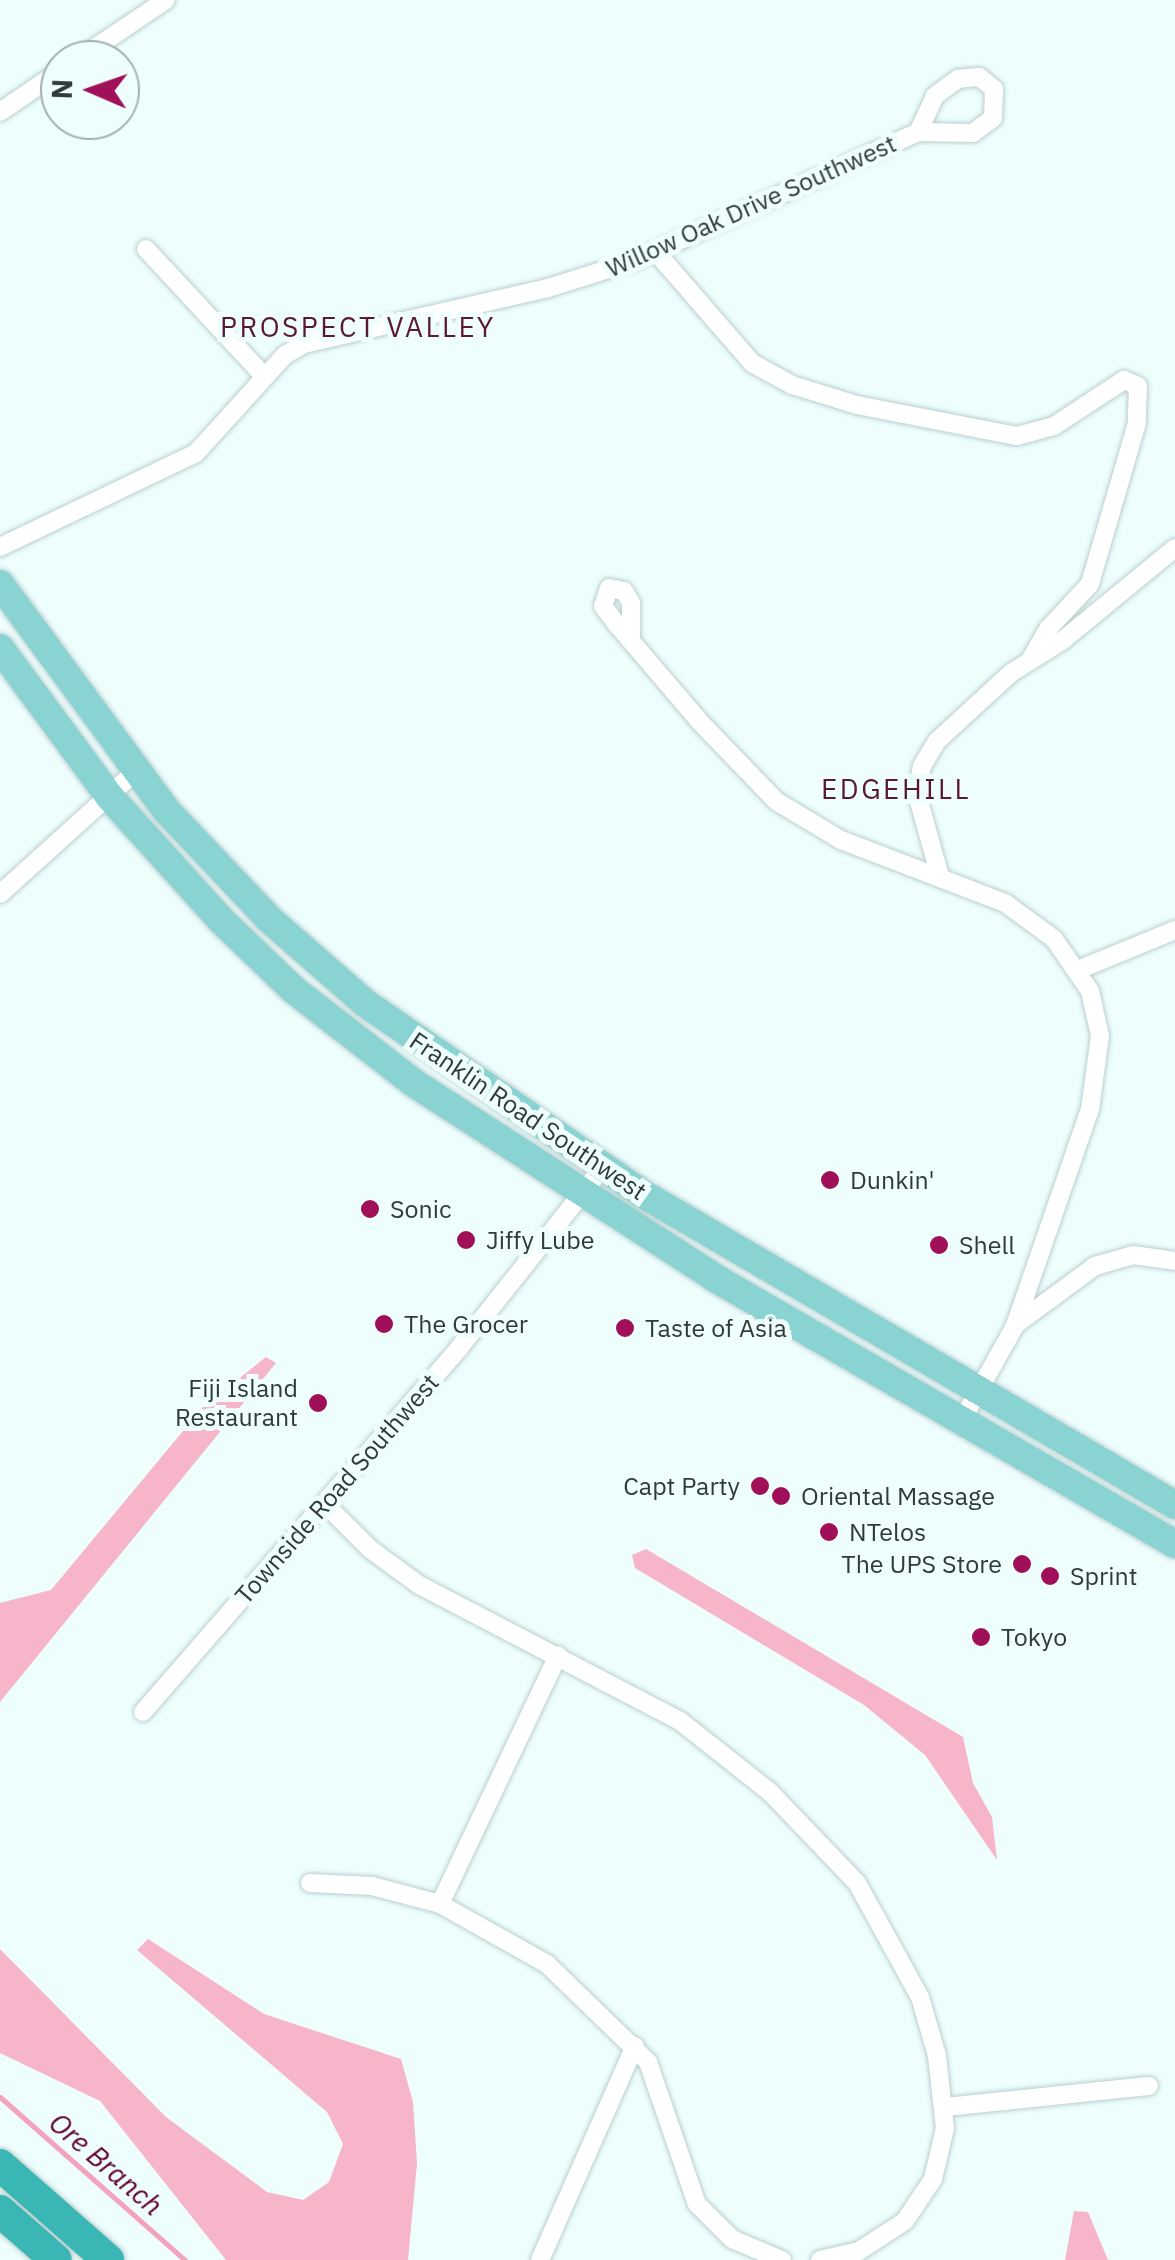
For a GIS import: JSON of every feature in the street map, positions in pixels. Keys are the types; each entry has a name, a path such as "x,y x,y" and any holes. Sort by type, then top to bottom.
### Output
{"highway":[{"path":"0,2165 108,2260"},
{"path":"0,2210 56,2260"}],"main road":[{"name":"Franklin Road Southwest","path":"0,584 136,772 214,862 326,971 422,1046 602,1168 1175,1506"},
{"name":"Franklin Road Southwest","path":"0,648 109,796 294,990 414,1083 582,1196 961,1422 1171,1534"}],"street":[{"path":"107,40 166,0"},
{"name":"Willow Oak Drive Southwest","path":"0,548 196,452 284,355 325,336 545,290 656,252 918,132 961,135 984,127 998,106 994,89 979,78 958,79 936,96 918,132"},
{"path":"0,112 40,85"},
{"path":"146,249 264,376"},
{"path":"656,252 752,362 792,385 858,405 1016,436 1054,426 1124,380 1138,386 1137,423 1105,544 1082,598 1048,629 1030,660"},
{"path":"940,873 918,808 922,766 976,701 1175,548"},
{"path":"631,641 776,801 840,840 940,873 1034,922 1078,970 1098,1021 1097,1083 1015,1326 961,1422"},
{"path":"0,894 136,772"},
{"path":"1078,970 1175,930"},
{"name":"Townside Road Southwest","path":"142,1712 324,1503 602,1168"},
{"path":"1015,1326 1096,1266 1132,1255 1175,1261"},
{"path":"324,1503 370,1550 419,1586 680,1721 833,1853 906,1964 930,2030 944,2107 941,2154 922,2203 886,2237 820,2260"},
{"path":"440,1904 558,1656"},
{"path":"310,1884 372,1886 440,1904 548,1964 635,2046 660,2084 676,2157 697,2204 732,2238 782,2260"},
{"path":"540,2260 635,2046"},
{"path":"944,2107 1149,2086"}],"shaded area":[{"path":"266,1357 276,1363 0,1702 0,1603 51,1590 203,1407"},
{"path":"646,1549 963,1737 973,1783 992,1817 997,1860 925,1755 864,1705 635,1568 632,1555"},
{"path":"148,1939 264,2014 401,2059 413,2102 417,2163 408,2260 226,2260 100,2101 0,2053 0,1949 166,2117 267,2192 303,2200 329,2182 343,2144 327,2112 137,1950"},
{"path":"1074,2211 1088,2212 1108,2260 1065,2260"}],"waterway":[{"name":"Ore Branch","path":"0,2097 185,2260"}],"place":[{"name":"Dunkin'","path":"830,1180"},
{"name":"Sonic","path":"370,1209"},
{"name":"Jiffy Lube","path":"466,1240"},
{"name":"Shell","path":"939,1245"},
{"name":"The Grocer","path":"384,1324"},
{"name":"Taste of Asia","path":"625,1328"},
{"name":"Fiji Island Restaurant","path":"318,1403"},
{"name":"Capt Party","path":"760,1486"},
{"name":"Oriental Massage","path":"781,1496"},
{"name":"NTelos","path":"829,1532"},
{"name":"The UPS Store","path":"1022,1564"},
{"name":"Sprint","path":"1050,1576"},
{"name":"Tokyo","path":"981,1637"}],"district":[{"name":"PROSPECT VALLEY","path":"358,327"},
{"name":"EDGEHILL","path":"896,789"}]}
